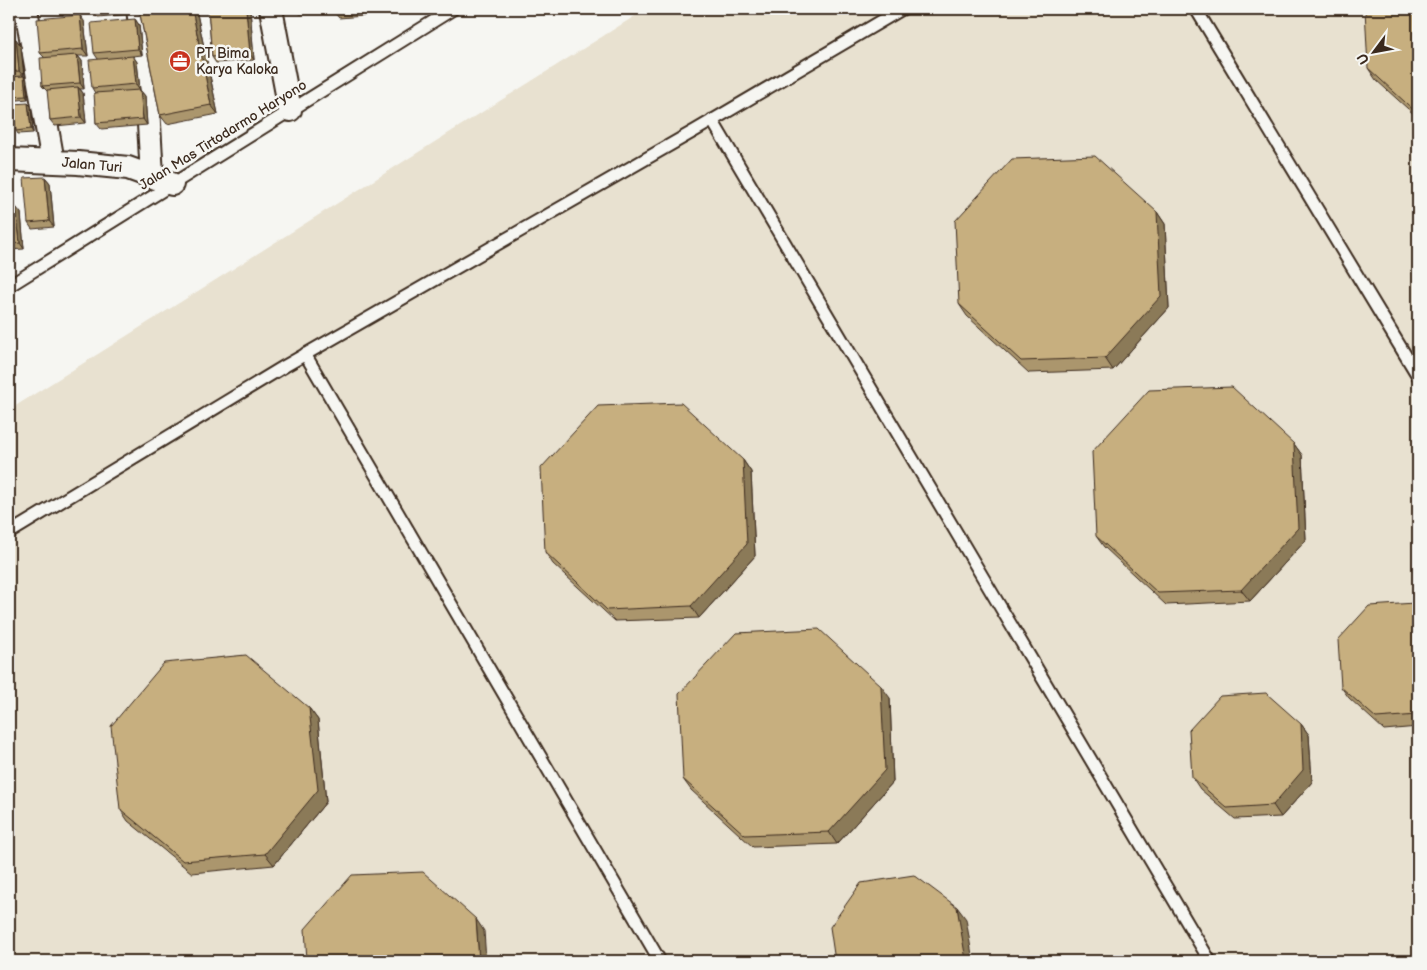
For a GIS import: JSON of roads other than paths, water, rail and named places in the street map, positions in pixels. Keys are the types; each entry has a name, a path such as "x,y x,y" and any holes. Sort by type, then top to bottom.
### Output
{"street":[{"path":"26,9 53,162"},
{"path":"138,9 162,180"},
{"path":"271,9 290,110"},
{"name":"Jalan Turi","path":"9,160 128,168 162,180"}],"lane":[{"name":"Jalan Mas Tirtodarmo Haryono","path":"9,286 162,180 290,110 454,9"},
{"path":"9,533 305,354 902,9"},
{"path":"1196,9 1418,376"},
{"path":"712,120 1210,961"},
{"path":"305,354 660,961"}],"place":[{"name":"PT Bima Karya Kaloka","path":"180,61"}]}
